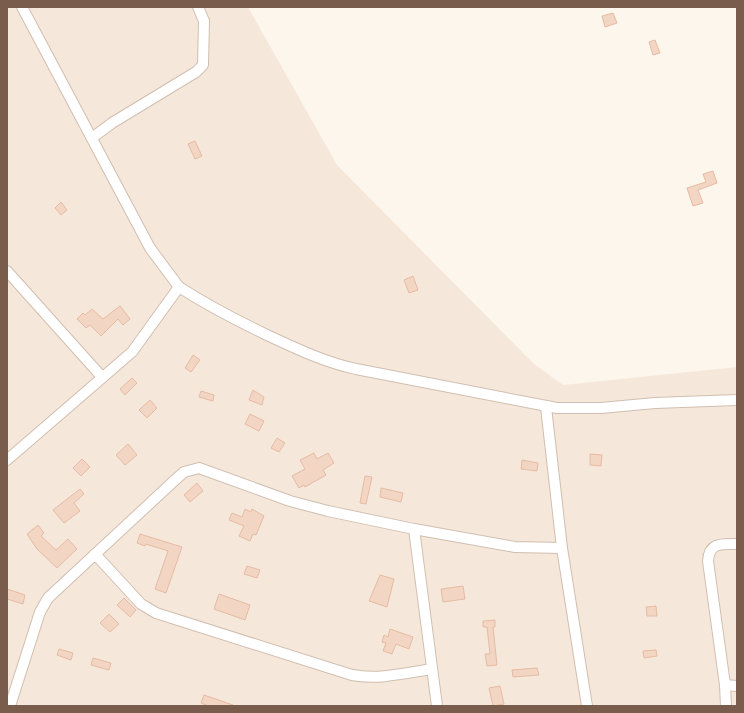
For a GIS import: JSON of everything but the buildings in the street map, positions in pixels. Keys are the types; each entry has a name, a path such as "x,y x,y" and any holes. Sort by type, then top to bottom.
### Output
{"street":[{"path":"22,7 150,248 179,287 217,310 288,345 338,365 546,407 580,409 655,403 737,400"},
{"path":"92,138 112,123 196,72 203,65 204,21 198,7"},
{"path":"7,271 102,377"},
{"path":"7,460 132,352 179,287"},
{"path":"546,407 562,548 587,706"},
{"path":"10,706 43,605 48,598 184,472 199,468 290,501 328,511 414,529 516,546 562,548"},
{"path":"414,529 437,706"},
{"path":"726,706 725,685 708,553 711,548 717,546 737,544"},
{"path":"95,554 141,604 156,613 352,675 363,677 379,676 432,669"},
{"path":"725,685 737,686"}],"shaded area":[{"path":"7,7 248,7 337,165 534,364 563,385 737,367 737,706 7,706"}]}
